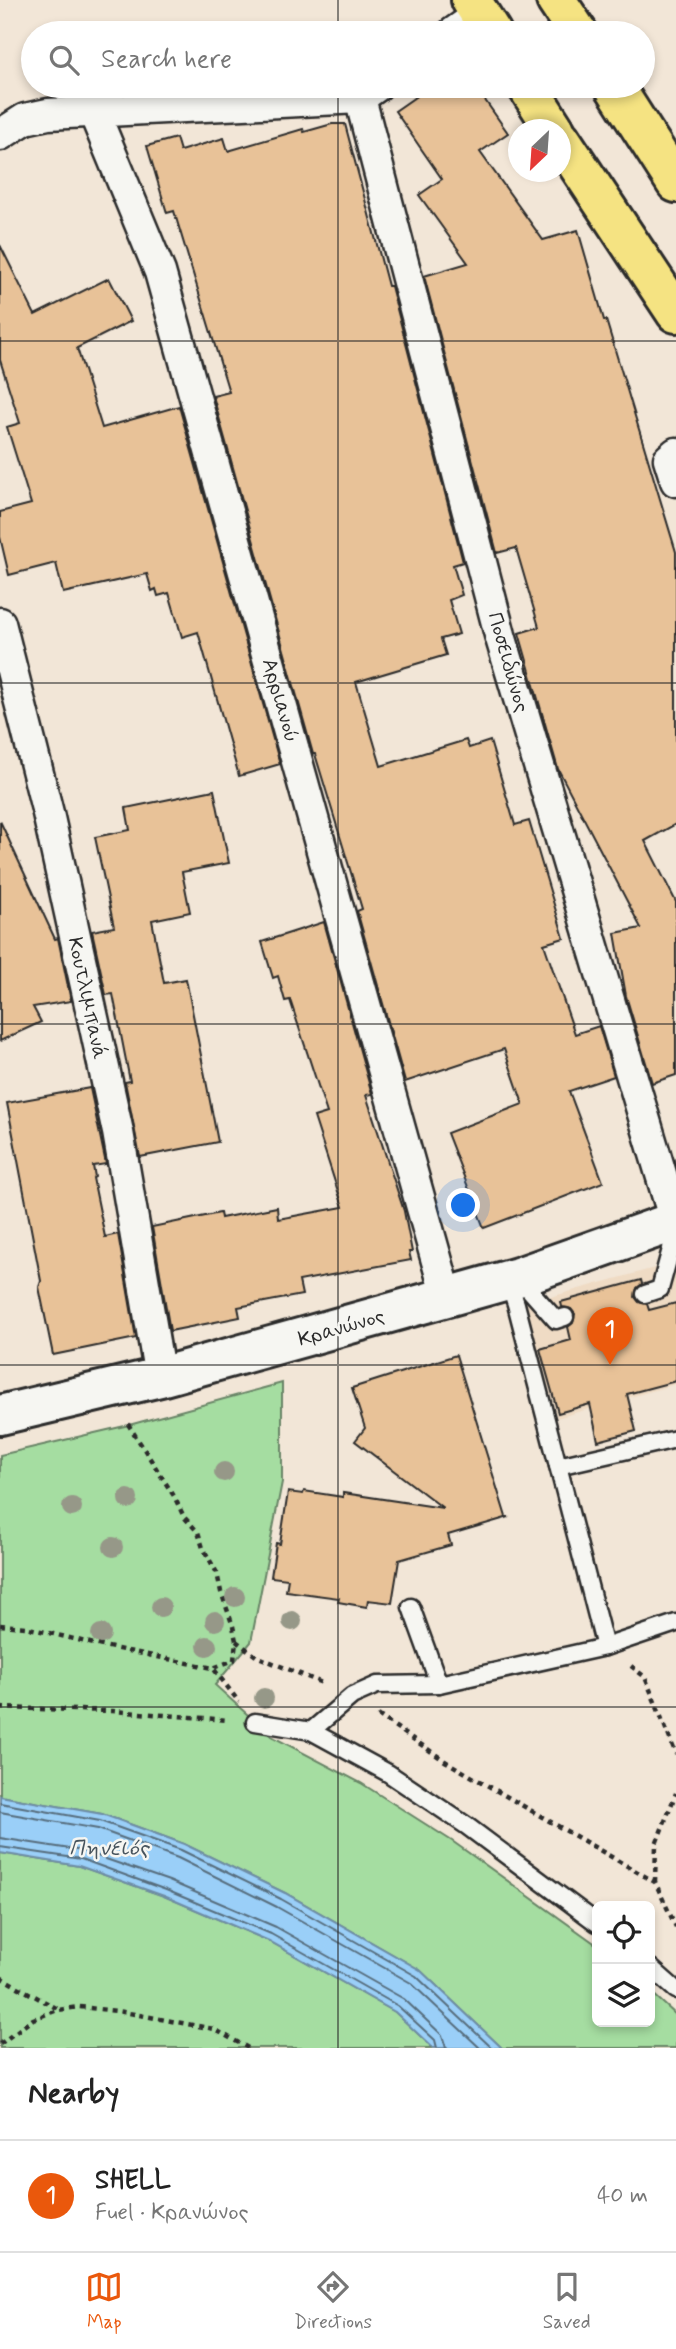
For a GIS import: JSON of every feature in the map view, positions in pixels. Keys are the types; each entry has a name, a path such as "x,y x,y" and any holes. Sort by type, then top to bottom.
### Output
{"main road":[{"path":"556,0 570,21"},
{"path":"535,98 548,119"},
{"path":"622,98 676,183"},
{"path":"571,153 676,313"}],"street":[{"path":"0,135 25,119 48,114 277,98"},
{"name":"Ποσειδώνος","path":"370,98 500,635 676,1221"},
{"name":"Αρριανού","path":"93,110 144,231 168,298 447,1297"},
{"path":"676,453 669,459 676,481"},
{"name":"Κουτλιμπανά","path":"0,623 48,813 118,1132 160,1377"},
{"name":"Κρανώνος","path":"3,1407 160,1377 513,1278 676,1221"}],"lane":[{"path":"645,1294 660,1289 676,1221"},
{"path":"513,1278 556,1320 565,1317"},
{"path":"513,1278 516,1304 606,1647"},
{"path":"558,1466 676,1439"},
{"path":"411,1607 439,1684"},
{"path":"311,1731 352,1696 376,1685 439,1684 606,1647 676,1623"},
{"path":"255,1722 311,1731 388,1773 467,1826 592,1919"},
{"path":"655,1971 676,1990"}],"path":[{"path":"0,1625 25,1627 213,1668 234,1660 236,1641 233,1626 216,1573 198,1532 184,1517 174,1496 124,1417"},
{"path":"236,1641 256,1656 352,1696 445,1761 655,1882"},
{"path":"606,1647 645,1677 676,1754"},
{"path":"213,1668 255,1722"},
{"path":"0,1708 113,1711 255,1722"},
{"path":"676,1794 656,1844 655,1882 676,1927"},
{"path":"0,1977 58,2010"},
{"path":"0,2044 33,2020 58,2010 79,2007 118,2011 214,2029 248,2048"}],"shaded area":[{"path":"676,1262 676,1384 557,1418 525,1304"}],"green space":[{"path":"282,1383 282,1482 251,1642 215,1685 271,1736 361,1783 452,1841 592,1941 592,2027 655,2027 655,1996 676,2015 676,2048 502,2048 420,1970 285,1893 184,1844 102,1814 0,1796 0,1455 129,1425"},
{"path":"0,1853 79,1866 164,1896 269,1941 395,2012 433,2048 0,2048"}],"water":[{"name":"Πηνειός","path":"0,1796 102,1814 184,1844 285,1893 420,1970 502,2048 433,2048 395,2012 269,1941 164,1896 79,1866 0,1853"}],"building":[{"path":"414,98 483,98 508,133 480,152 543,240 578,230 676,552 676,824 645,841 676,902 676,1075 652,1083 626,996 615,933 641,928 558,769 519,633 539,627 516,548 497,553 424,276 468,263 419,195 442,179 395,111"},
{"path":"332,124 345,124 388,286 391,286 463,562 453,565 462,595 449,600 459,634 441,639 446,655 356,682 381,766 466,740 469,748 490,741 515,825 529,821 564,938 544,944 575,1034 599,1026 614,1076 569,1091 603,1182 484,1228 447,1133 523,1104 504,1049 405,1082 357,911 362,909 313,754 213,396 229,392 174,211 167,213 147,146 176,138 180,151 224,138 228,151 303,129 304,132"},
{"path":"0,245 35,315 109,278 131,321 77,348 102,428 179,406 280,764 239,776 198,632 182,637 169,593 158,596 156,589 152,591 147,574 63,593 56,563 9,575 0,537 0,512 31,504 7,427 20,423 0,360"},
{"path":"214,790 229,863 182,872 190,912 152,920 164,983 186,979 218,1142 140,1157 125,1082 130,1081 113,994 106,995 92,931 114,927 95,837 130,830 126,808"},
{"path":"0,821 55,939 58,938 71,1001 33,1007 41,1022 0,1041"},
{"path":"324,922 372,1094 366,1095 404,1211 412,1252 409,1252 411,1260 299,1281 302,1295 238,1307 240,1317 170,1331 152,1227 220,1213 221,1218 277,1207 278,1219 343,1207 314,1117 327,1113 290,1000 285,1001 278,976 273,978 262,942"},
{"path":"90,1088 106,1164 93,1166 93,1178 105,1237 118,1234 136,1338 53,1355 7,1103"},
{"path":"641,1280 642,1284 637,1288 635,1297 639,1302 647,1304 649,1310 676,1303 676,1381 627,1394 636,1431 598,1441 590,1404 558,1413 540,1349 571,1340 568,1327 573,1323 575,1314 571,1309 562,1307 561,1302"},
{"path":"456,1355 506,1517 509,1517 448,1535 451,1545 399,1560 392,1603 368,1600 367,1607 338,1602 339,1598 286,1591 288,1579 271,1577 276,1543 280,1544 288,1492 303,1494 304,1491 343,1497 343,1493 443,1508 355,1441 365,1428 352,1388"}],"place":[{"name":"SHELL","path":"610,1365"}]}
